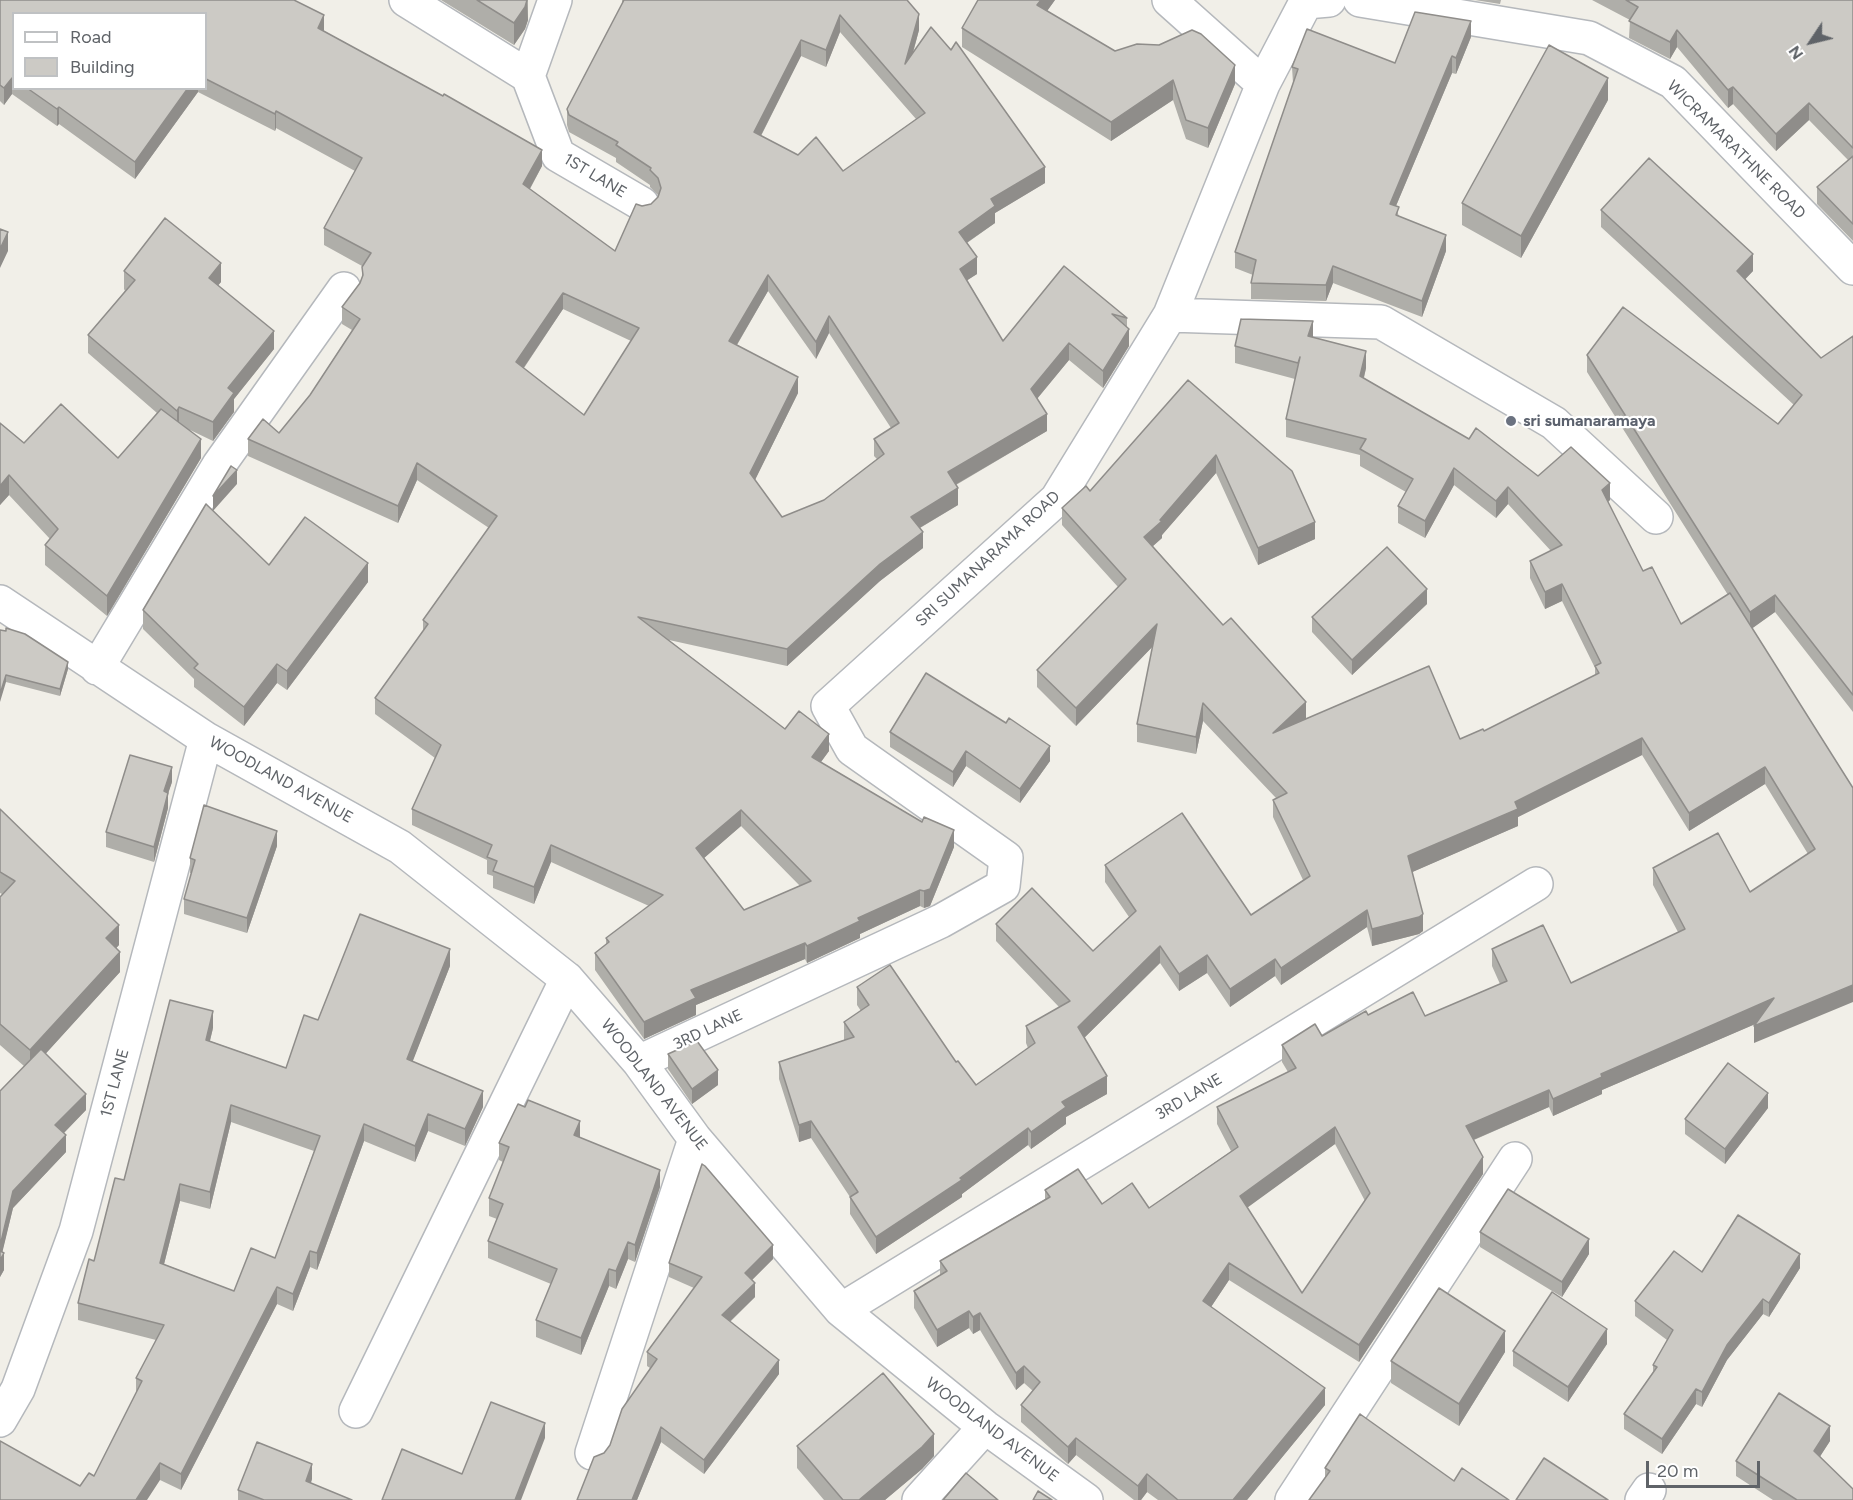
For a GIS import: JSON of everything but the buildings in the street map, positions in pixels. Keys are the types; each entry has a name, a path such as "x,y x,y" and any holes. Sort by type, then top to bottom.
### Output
{"street":[{"path":"405,0 528,76 555,0"},
{"path":"1169,0 1263,84 1306,2 1329,0"},
{"name":"WICRAMARATHNE ROAD","path":"1359,0 1589,38 1673,82 1853,268"},
{"name":"1ST LANE","path":"528,76 558,155 642,204"},
{"name":"SRI SUMANARAMA ROAD","path":"1003,886 1006,858 852,749 828,706 1057,500 1170,315 1263,84"},
{"path":"97,668 219,465 344,289"},
{"path":"1170,315 1381,322 1554,423 1656,517"},
{"name":"WOODLAND AVENUE","path":"0,602 206,739 400,847 567,979 639,1062 695,1139 841,1310 985,1427 1086,1500"},
{"name":"1ST LANE","path":"0,1420 18,1389 75,1231 206,739"},
{"name":"3RD LANE","path":"841,1310 1536,884"},
{"name":"3RD LANE","path":"639,1062 941,921 1003,886"},
{"path":"356,1411 567,979"},
{"path":"592,1453 695,1139"},
{"path":"1292,1500 1515,1160"},
{"path":"919,1500 985,1427"}],"place":[{"name":"sri sumanaramaya","path":"1511,421"}]}
